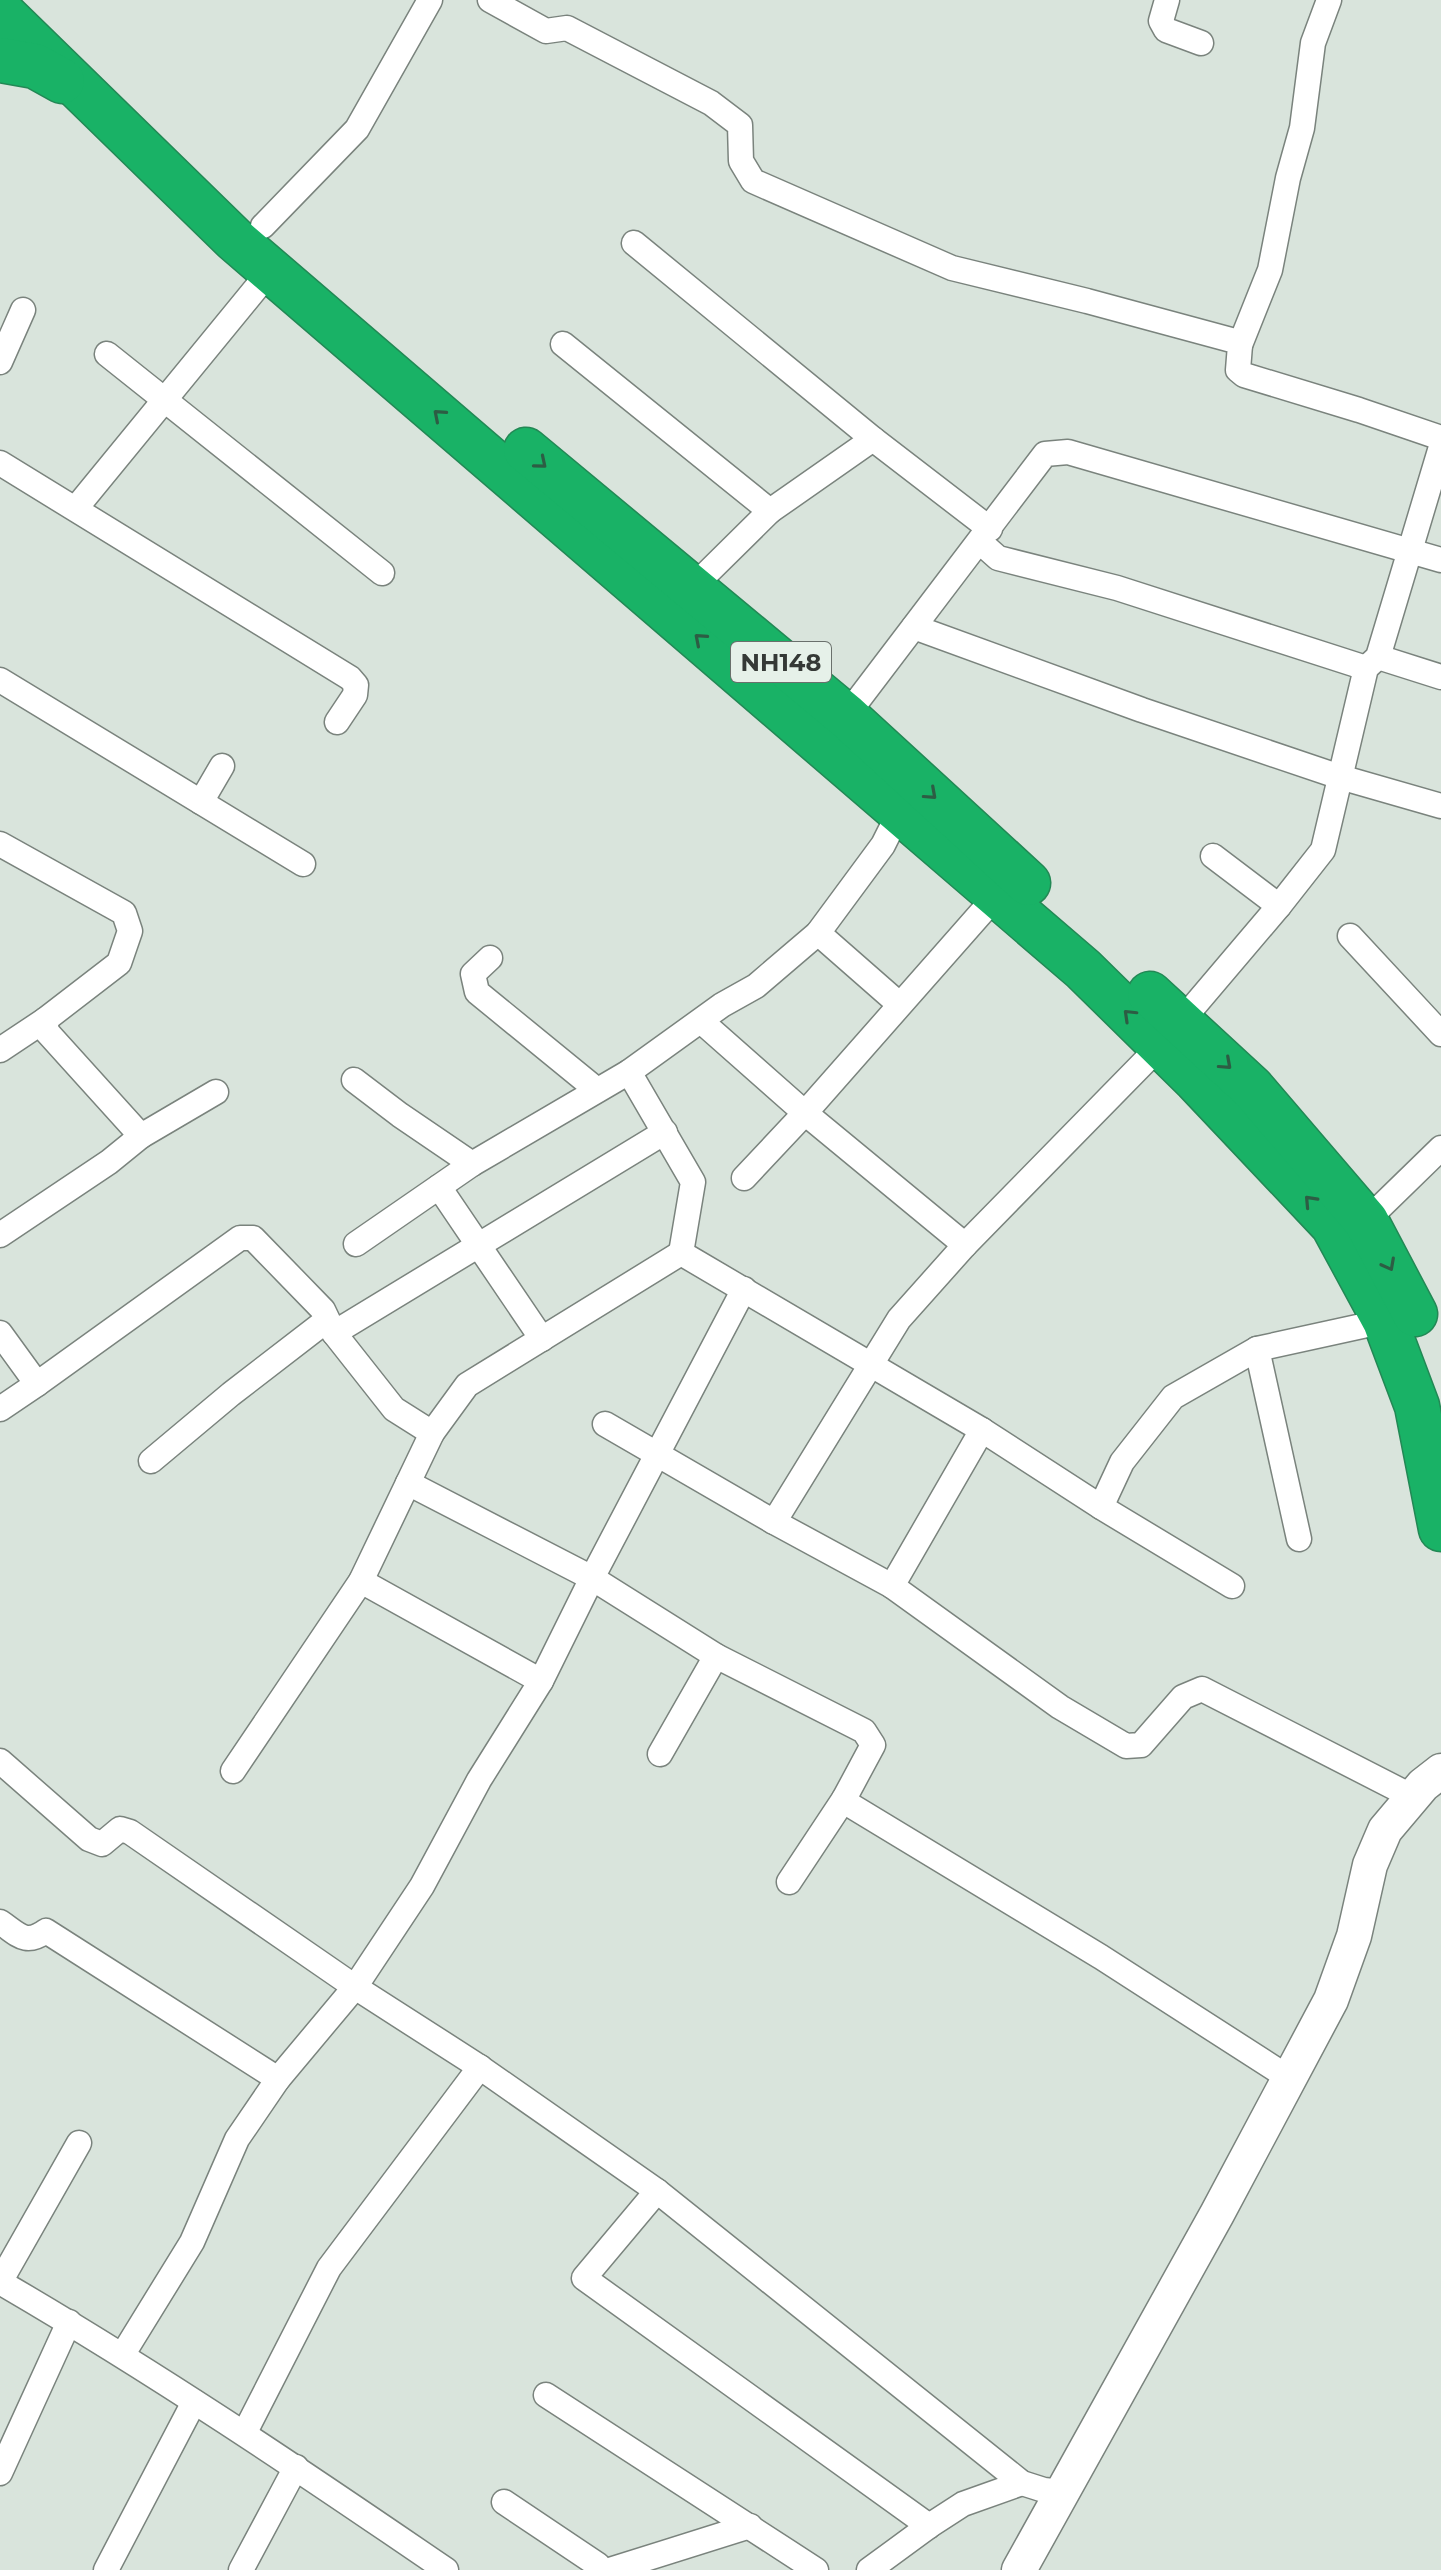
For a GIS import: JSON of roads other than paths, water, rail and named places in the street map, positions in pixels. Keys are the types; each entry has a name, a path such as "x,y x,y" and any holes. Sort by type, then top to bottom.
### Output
{"highway":[{"name":"NH148","path":"24,0 181,153 333,290 846,716 900,811 1083,969 1171,1034 1252,1088 1366,1221 1413,1310 1441,1401"},
{"name":"NH148","path":"0,11 234,239 877,768 1171,1034 1333,1225 1385,1321 1417,1406 1441,1529"},
{"path":"0,60 35,66 85,93"}],"street":[{"path":"263,226 357,129 430,0"},
{"path":"490,0 546,31 567,28 711,103 740,125 741,161 753,181 952,268 1087,301 1240,345"},
{"path":"1167,0 1161,21 1166,30 1201,43"},
{"path":"1329,0 1313,43 1302,128 1288,178 1270,270 1240,345 1238,370 1244,375 1441,438"},
{"path":"634,243 873,439 985,536 998,558 1117,588 1372,662 1441,677"},
{"path":"76,508 271,270"},
{"path":"0,362 23,310"},
{"path":"563,344 770,511"},
{"path":"107,354 382,573"},
{"path":"692,588 770,511 873,439"},
{"path":"774,1522 899,1319 965,1245 1171,1034 1323,850 1372,662 1411,553 1441,447"},
{"path":"846,716 1045,454 1056,451 1441,560"},
{"path":"0,463 350,678 356,685 355,695 337,722"},
{"path":"914,627 1340,777 1441,806"},
{"path":"0,680 303,864"},
{"path":"201,802 222,766"},
{"path":"356,1244 472,1164 629,1072 722,1005 756,986 818,933 883,845 900,811"},
{"path":"0,844 124,913 130,931 119,963 0,1050"},
{"path":"1213,856 1279,906"},
{"path":"744,1178 997,895"},
{"path":"818,933 899,1004"},
{"path":"1350,936 1441,1034"},
{"path":"490,958 473,974 477,992 597,1090"},
{"path":"45,1020 47,1032 141,1136"},
{"path":"702,1022 805,1113 965,1245"},
{"path":"233,1771 361,1581 432,1433 467,1385 681,1253 693,1182 629,1072"},
{"path":"354,1080 472,1164"},
{"path":"0,1235 109,1162 141,1136 216,1092"},
{"path":"151,1461 231,1394 331,1327 665,1132"},
{"path":"1366,1221 1441,1148"},
{"path":"439,1187 542,1339"},
{"path":"0,1409 240,1238 253,1238 323,1310 331,1327 394,1409 432,1433"},
{"path":"681,1253 982,1430 1232,1586"},
{"path":"123,2354 192,2242 237,2139 278,2079 355,1987 422,1886 479,1780 541,1681 744,1289"},
{"path":"1101,1507 1122,1462 1173,1397 1257,1349 1385,1321"},
{"path":"0,1333 37,1384"},
{"path":"1257,1349 1299,1539"},
{"path":"605,1424 892,1586 1060,1707 1126,1746 1141,1745 1183,1697 1202,1689 1413,1797"},
{"path":"892,1586 982,1430"},
{"path":"408,1483 592,1578 716,1656 864,1731 873,1745 844,1799 789,1882"},
{"path":"361,1581 541,1681"},
{"path":"660,1754 716,1656"},
{"path":"0,1761 89,1839 102,1844 120,1829 130,1832 355,1987 480,2067 657,2191 1022,2483 1062,2492"},
{"path":"1019,2570 1217,2214 1331,2000 1354,1936 1370,1865 1385,1830 1423,1785 1441,1771"},
{"path":"844,1799 1101,1957 1289,2078"},
{"path":"0,1922 25,1939 35,1939 46,1931 278,2079"},
{"path":"245,2432 329,2268 480,2067"},
{"path":"79,2143 0,2282 123,2354 245,2432 446,2570"},
{"path":"657,2191 584,2278 929,2526"},
{"path":"0,2473 69,2322"},
{"path":"546,2395 816,2570"},
{"path":"106,2570 194,2402"},
{"path":"241,2570 296,2467"},
{"path":"869,2570 963,2504 1022,2483"},
{"path":"504,2502 601,2570"},
{"path":"610,2570 750,2526"}]}
